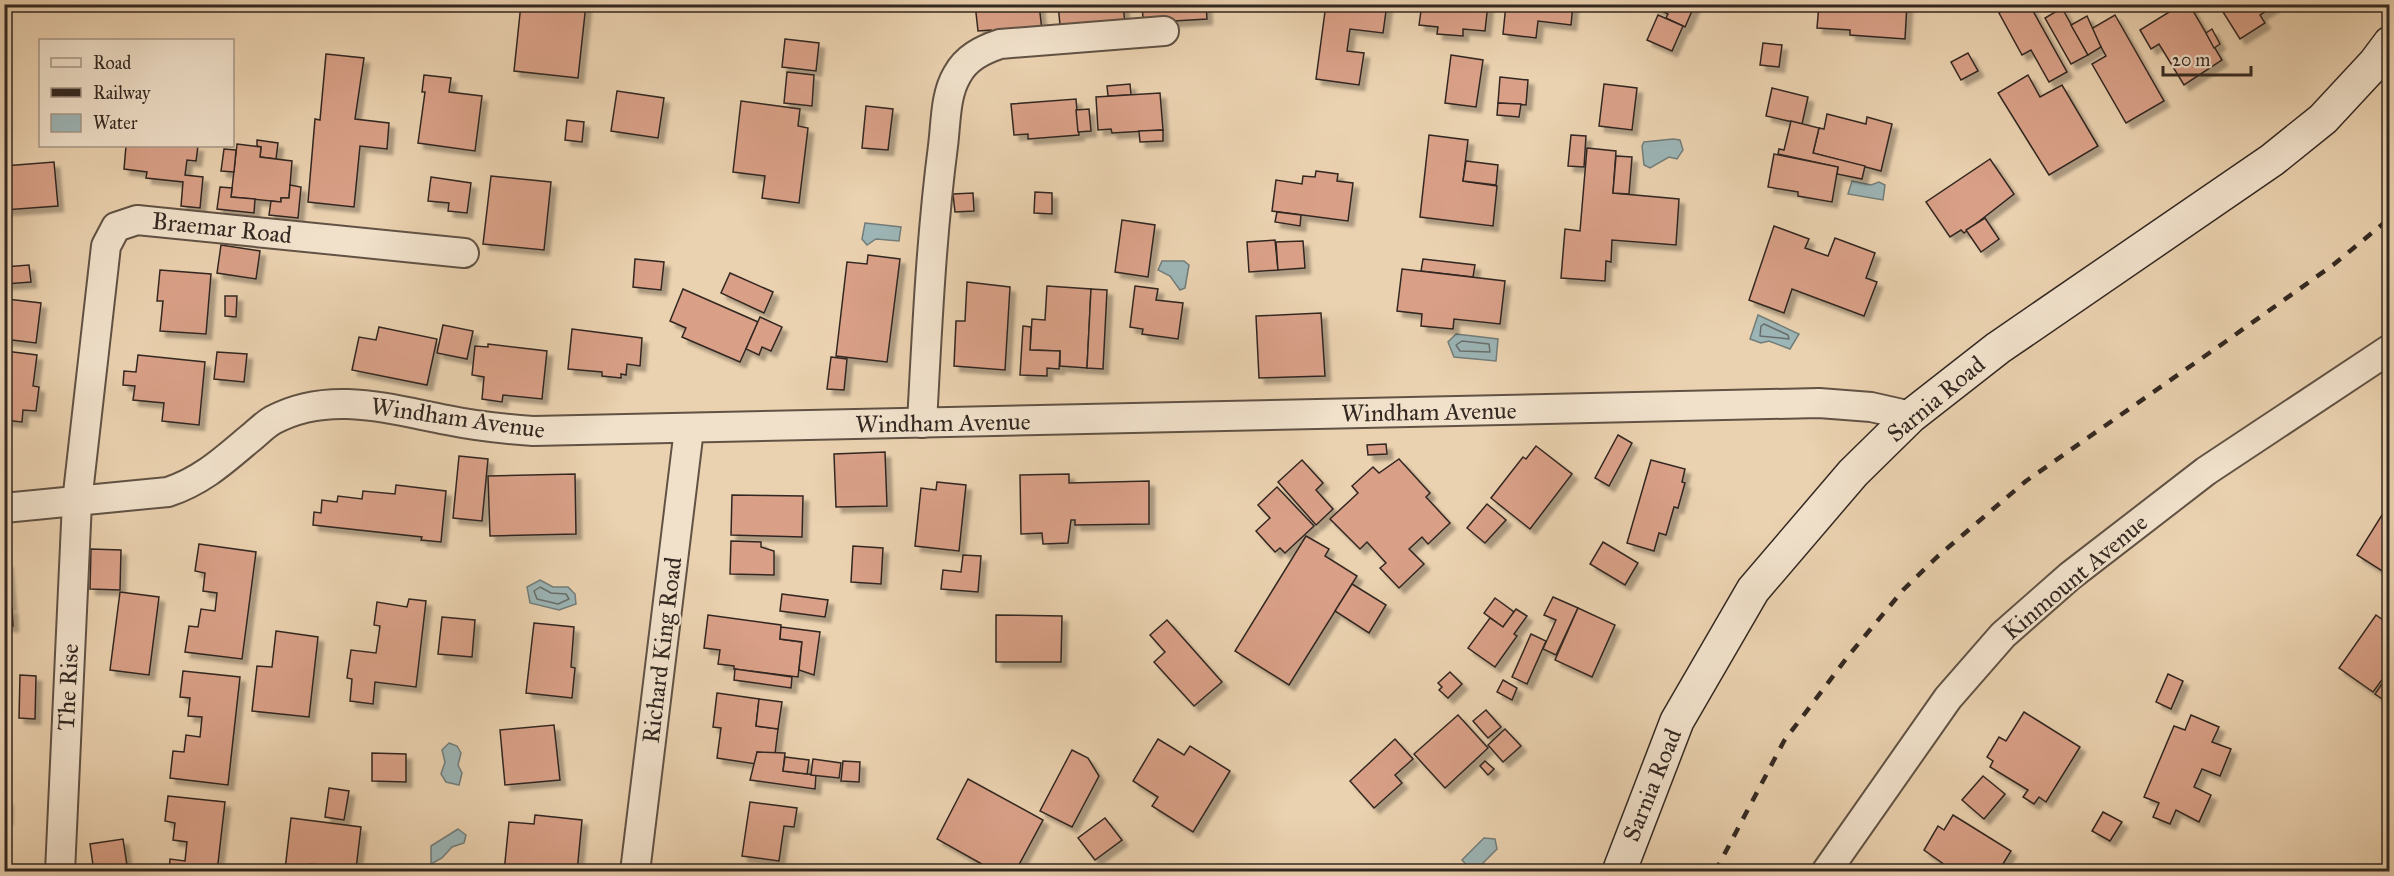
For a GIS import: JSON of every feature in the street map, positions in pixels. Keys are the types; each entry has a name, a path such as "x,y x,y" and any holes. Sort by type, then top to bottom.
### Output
{"main road":[{"name":"Sarnia Road","path":"1619,872 1677,721 1753,590 1853,473 1911,416 1998,348 2272,160 2323,119 2390,44"}],"street":[{"path":"922,423 938,182 950,92 957,74 970,58 983,49 1000,44 1164,31"},
{"name":"Braemar Road","path":"77,502 106,246 116,227 137,220 464,253"},
{"name":"Kinmount Avenue","path":"1826,872 1948,698 2003,635 2070,576 2206,471 2390,349"},
{"name":"Windham Avenue","path":"4,508 168,492 192,484 214,470 271,421 295,410 321,403 380,407 489,427 533,431 1818,403 1871,407 1911,416"},
{"name":"Richard King Road","path":"635,872 689,429"},
{"name":"The Rise","path":"60,872 77,502"}],"water":[{"path":"1680,140 1683,150 1677,159 1669,157 1650,168 1644,165 1642,146 1644,142"},
{"path":"1852,181 1871,185 1879,182 1885,185 1883,200 1848,194"},
{"path":"865,223 901,227 899,241 876,239 867,245 862,239"},
{"path":"1162,261 1184,261 1189,265 1185,288 1180,290 1170,276 1158,270"},
{"path":"1758,315 1799,334 1790,349 1769,341 1761,343 1750,339"},
{"path":"1456,334 1498,339 1496,361 1454,357 1448,342"},
{"path":"540,580 553,587 568,587 575,594 576,604 559,610 530,603 527,587"},
{"path":"449,743 457,746 461,753 458,765 462,773 459,785 446,782 441,774 445,762 442,750"},
{"path":"458,829 466,835 464,843 452,847 442,858 431,864 431,846"},
{"path":"1484,838 1495,839 1497,849 1475,871 1472,871 1462,860"}],"building":[{"path":"521,4 586,4 578,78 514,71"},
{"path":"975,4 1039,4 1042,31 992,35 991,30 978,31"},
{"path":"1058,4 1123,4 1125,25 1060,25"},
{"path":"1142,4 1206,4 1207,19 1157,22 1143,19"},
{"path":"1326,4 1387,4 1383,33 1350,29 1347,51 1364,53 1359,85 1316,79"},
{"path":"1422,4 1488,4 1485,31 1463,29 1463,36 1437,34 1438,27 1419,25"},
{"path":"1506,4 1573,4 1571,25 1538,21 1536,38 1503,34"},
{"path":"1648,4 1695,4 1685,27 1666,18 1668,14"},
{"path":"1819,4 1907,4 1905,39 1850,35 1850,30 1817,28"},
{"path":"2000,4 2029,4 2067,72 2049,82 2031,50 2022,55 1999,13 2003,10"},
{"path":"2182,4 2189,4 2222,60 2184,85 2159,44 2151,49 2140,30"},
{"path":"2218,4 2277,4 2260,15 2265,23 2240,39"},
{"path":"2062,8 2088,55 2071,64 2045,18"},
{"path":"1658,15 1683,26 1672,51 1647,40"},
{"path":"2115,15 2164,101 2126,123 2092,64 2106,56 2091,29"},
{"path":"2087,16 2101,47 2088,55 2071,25"},
{"path":"2212,29 2220,44 2214,48 2206,33"},
{"path":"785,39 819,43 816,71 782,67"},
{"path":"1763,43 1782,45 1779,67 1760,65"},
{"path":"1968,53 1978,71 1961,80 1951,62"},
{"path":"326,54 364,58 355,119 389,123 387,149 360,146 354,207 308,202 315,119 320,120"},
{"path":"1451,55 1483,60 1476,107 1445,103"},
{"path":"787,72 814,75 812,106 784,103"},
{"path":"424,75 451,78 449,92 482,96 475,151 418,143 425,92 422,92"},
{"path":"2028,75 2040,97 2062,85 2098,146 2049,175 1998,93"},
{"path":"1500,77 1528,80 1526,105 1498,103"},
{"path":"1130,84 1131,95 1108,96 1107,86"},
{"path":"1604,84 1637,88 1632,130 1599,126"},
{"path":"1772,88 1808,97 1802,124 1766,116"},
{"path":"617,91 664,98 658,138 611,131"},
{"path":"1160,93 1163,130 1112,133 1111,129 1098,130 1096,97"},
{"path":"1076,99 1079,135 1028,139 1028,134 1014,135 1011,104"},
{"path":"741,101 800,109 798,126 808,128 799,203 762,198 765,176 733,172"},
{"path":"1498,103 1521,104 1519,117 1497,115"},
{"path":"866,106 893,109 888,150 862,148"},
{"path":"1089,109 1091,131 1078,132 1076,110"},
{"path":"1827,114 1866,124 1867,117 1892,124 1881,171 1813,153 1819,128 1824,129"},
{"path":"567,120 584,122 582,142 565,140"},
{"path":"1791,121 1819,128 1813,153 1865,166 1862,179 1837,174 1838,167 1778,154 1779,149 1784,150"},
{"path":"1163,130 1163,141 1140,142 1139,131"},
{"path":"1429,135 1468,140 1463,181 1497,186 1493,226 1420,217"},
{"path":"1571,135 1586,136 1584,167 1568,166"},
{"path":"257,140 278,143 276,159 260,157 261,147 257,146"},
{"path":"237,144 261,147 260,157 292,161 289,198 281,198 281,202 231,197"},
{"path":"126,147 198,147 196,161 187,160 185,175 203,177 200,208 181,206 183,182 146,178 147,172 124,169"},
{"path":"1587,148 1616,151 1613,193 1679,199 1676,245 1612,240 1611,262 1606,261 1605,281 1561,278 1565,229 1580,231"},
{"path":"224,149 236,150 234,172 221,171"},
{"path":"1774,154 1838,167 1832,202 1798,196 1798,192 1768,187"},
{"path":"1616,156 1632,157 1629,194 1613,193"},
{"path":"1990,159 2014,194 1964,233 1961,230 1950,237 1926,202"},
{"path":"1466,161 1498,165 1496,185 1463,181"},
{"path":"54,162 58,206 4,210 4,166"},
{"path":"1316,171 1338,174 1337,181 1353,183 1348,221 1272,211 1276,180 1302,184 1303,176 1315,177"},
{"path":"491,176 551,182 544,250 483,244"},
{"path":"431,177 471,183 467,213 448,211 449,203 428,201"},
{"path":"290,185 301,187 298,218 269,215 271,201 281,202 281,198 289,198"},
{"path":"220,187 232,188 231,197 255,199 254,213 217,209"},
{"path":"1035,192 1052,193 1052,214 1034,213"},
{"path":"973,193 974,211 955,212 953,194"},
{"path":"1277,212 1301,215 1300,226 1275,222"},
{"path":"1985,218 1999,239 1981,252 1966,230"},
{"path":"1122,220 1155,225 1148,277 1115,272"},
{"path":"1774,226 1809,239 1805,248 1828,256 1835,238 1875,253 1866,278 1877,282 1864,316 1792,289 1784,313 1749,300"},
{"path":"1275,240 1278,270 1249,272 1247,242"},
{"path":"1303,241 1305,268 1278,270 1276,242"},
{"path":"221,245 260,251 256,279 217,273"},
{"path":"868,255 900,259 887,362 836,356 847,262 867,264"},
{"path":"635,259 664,262 661,290 633,287"},
{"path":"1423,259 1475,265 1473,277 1421,271"},
{"path":"29,265 31,282 5,284 4,267"},
{"path":"1402,269 1505,281 1500,324 1454,319 1453,329 1421,326 1422,314 1397,311"},
{"path":"160,270 211,274 206,334 160,331 163,301 157,301"},
{"path":"730,273 773,292 764,313 721,293"},
{"path":"967,282 1010,287 1005,370 954,366 956,321 965,321"},
{"path":"1047,286 1091,289 1087,368 1060,366 1060,351 1030,350 1032,319 1045,320"},
{"path":"1135,286 1158,289 1156,300 1183,303 1178,339 1142,334 1143,329 1130,327"},
{"path":"683,289 758,322 740,362 682,337 686,328 670,321"},
{"path":"1091,289 1107,290 1103,369 1087,368"},
{"path":"225,296 237,296 236,317 225,316"},
{"path":"7,299 41,303 36,343 4,339"},
{"path":"1321,313 1325,376 1259,378 1256,316"},
{"path":"760,317 782,327 771,351 762,347 759,355 746,349"},
{"path":"443,325 473,331 467,359 437,353"},
{"path":"1023,326 1031,327 1030,350 1060,351 1059,369 1047,368 1047,376 1020,375"},
{"path":"379,327 437,339 427,385 352,370 359,337 376,340"},
{"path":"572,329 642,338 640,366 627,364 626,375 621,374 621,378 602,376 602,372 568,369"},
{"path":"488,344 547,351 542,399 503,395 502,402 482,399 484,377 472,375 475,346 488,347"},
{"path":"5,351 37,355 33,386 39,387 36,411 23,410 22,422 4,420"},
{"path":"217,352 247,354 244,382 214,379"},
{"path":"138,355 205,362 199,425 162,421 164,403 133,400 135,386 123,385 124,371 136,372"},
{"path":"831,357 847,359 844,390 827,389"},
{"path":"1618,435 1632,443 1609,486 1595,478"},
{"path":"1386,444 1387,454 1368,455 1367,445"},
{"path":"1536,446 1572,474 1530,529 1491,498 1523,457 1526,459"},
{"path":"885,452 887,506 836,507 834,454"},
{"path":"459,456 488,459 482,521 453,518"},
{"path":"1399,459 1430,493 1426,497 1450,523 1428,544 1422,537 1409,549 1424,564 1399,588 1380,568 1386,563 1367,542 1360,549 1330,519 1358,493 1352,486 1373,467 1379,473"},
{"path":"1302,460 1323,483 1316,490 1333,509 1316,525 1278,482"},
{"path":"1651,460 1685,469 1682,482 1685,483 1678,508 1674,507 1666,535 1659,533 1654,551 1627,543"},
{"path":"575,474 576,534 490,536 488,476"},
{"path":"1069,474 1069,483 1149,481 1149,524 1075,525 1075,520 1071,520 1068,543 1043,544 1042,533 1021,534 1020,475"},
{"path":"937,482 966,485 959,551 915,546 921,488 936,490"},
{"path":"396,485 446,491 441,542 421,540 422,537 313,525 314,512 321,513 322,500 337,502 338,496 362,499 363,491 395,494"},
{"path":"1277,487 1314,526 1285,553 1280,548 1275,552 1256,531 1270,518 1258,505"},
{"path":"732,495 803,496 802,537 731,535"},
{"path":"2390,502 2390,576 2357,555"},
{"path":"1487,504 1506,520 1485,543 1467,528"},
{"path":"1306,536 1329,549 1325,556 1357,576 1289,685 1235,651"},
{"path":"731,541 761,542 761,547 774,551 774,575 730,574"},
{"path":"1603,542 1638,563 1625,585 1590,564"},
{"path":"199,544 256,552 242,659 185,652 189,626 198,627 201,609 215,611 217,593 203,591 205,573 195,571"},
{"path":"853,546 883,548 881,584 851,582"},
{"path":"91,549 121,550 120,590 90,589"},
{"path":"963,555 981,556 978,592 941,589 943,570 961,572"},
{"path":"4,562 7,562 11,605 4,606"},
{"path":"1352,584 1386,605 1369,633 1335,611"},
{"path":"120,592 159,597 149,675 110,670"},
{"path":"782,594 828,600 825,617 780,611"},
{"path":"1553,597 1578,608 1556,655 1543,649 1556,620 1544,615"},
{"path":"1495,598 1514,612 1503,627 1484,613"},
{"path":"409,599 426,601 416,687 375,682 373,704 350,701 352,679 347,678 351,650 376,653 380,626 374,625 377,602 407,607"},
{"path":"4,608 12,608 13,626 4,626"},
{"path":"1578,608 1615,625 1592,677 1555,660"},
{"path":"1516,609 1527,616 1514,634 1517,636 1495,667 1468,648 1490,618 1503,627"},
{"path":"708,615 781,625 780,639 802,642 798,677 734,669 734,666 718,664 720,650 704,648"},
{"path":"996,615 1062,616 1061,662 996,662"},
{"path":"2376,615 2390,625 2390,669 2373,692 2339,668"},
{"path":"442,617 475,620 472,657 438,654"},
{"path":"1167,620 1222,682 1194,706 1154,662 1165,652 1150,635"},
{"path":"534,623 574,627 571,667 575,668 572,698 526,693"},
{"path":"781,627 820,632 814,675 799,670 802,642 780,639"},
{"path":"276,631 318,637 309,717 252,711 257,666 272,667"},
{"path":"1531,634 1546,641 1527,684 1512,677"},
{"path":"735,669 792,677 791,688 734,680"},
{"path":"183,671 240,677 228,785 170,778 173,751 184,752 186,735 200,737 202,717 188,716 190,698 180,697"},
{"path":"1450,672 1462,684 1448,698 1439,690 1442,687 1438,683"},
{"path":"2390,672 2390,704 2375,694"},
{"path":"2168,674 2183,681 2171,709 2156,702"},
{"path":"20,675 36,676 35,719 19,718"},
{"path":"1503,680 1517,688 1512,700 1497,692"},
{"path":"717,693 759,699 756,726 778,729 775,754 757,752 756,764 717,758 721,728 713,727"},
{"path":"759,699 782,702 778,729 756,726"},
{"path":"1486,710 1501,727 1488,738 1473,721"},
{"path":"2024,712 2080,747 2046,802 2039,797 2034,804 2023,797 2028,790 1990,767 1993,761 1987,757 1999,737 2006,741"},
{"path":"1458,715 1488,748 1445,788 1414,754"},
{"path":"2191,715 2219,727 2212,742 2231,749 2220,776 2202,769 2194,787 2211,795 2199,822 2176,810 2170,824 2153,817 2159,803 2144,797 2174,726 2185,730"},
{"path":"554,725 560,780 505,785 500,730"},
{"path":"1505,729 1521,746 1503,762 1488,745"},
{"path":"1158,739 1184,755 1190,746 1230,771 1193,832 1152,806 1158,797 1133,781"},
{"path":"1395,739 1413,759 1395,775 1402,783 1374,808 1350,781"},
{"path":"1072,750 1088,758 1099,776 1072,827 1040,811"},
{"path":"757,752 785,753 783,771 816,775 815,789 750,780"},
{"path":"372,753 406,754 406,782 372,781"},
{"path":"785,757 809,760 807,774 783,771"},
{"path":"813,759 841,763 839,778 811,775"},
{"path":"843,761 860,762 859,782 841,781"},
{"path":"1485,761 1494,769 1488,775 1480,766"},
{"path":"1983,776 2005,794 1984,819 1962,800"},
{"path":"968,779 1043,820 1015,872 996,872 937,839"},
{"path":"329,788 349,791 344,820 325,817"},
{"path":"168,796 225,802 217,872 169,872 170,859 185,861 187,842 173,840 175,823 165,821"},
{"path":"4,800 7,800 7,819 4,819"},
{"path":"750,802 797,808 794,827 784,826 779,861 742,856"},
{"path":"2103,812 2122,822 2110,841 2092,831"},
{"path":"535,815 582,820 577,872 504,872 509,822 534,824"},
{"path":"1953,815 2011,851 1998,872 1955,872 1924,850 1938,826 1944,830"},
{"path":"291,818 361,827 356,869 310,864 309,872 285,870"},
{"path":"1105,818 1122,840 1095,860 1078,838"},
{"path":"123,839 128,872 94,872 90,844"}],"railway":[{"path":"1715,872 1784,741 1849,655 1904,589 1937,557 2026,481 2333,265 2390,218"}]}
